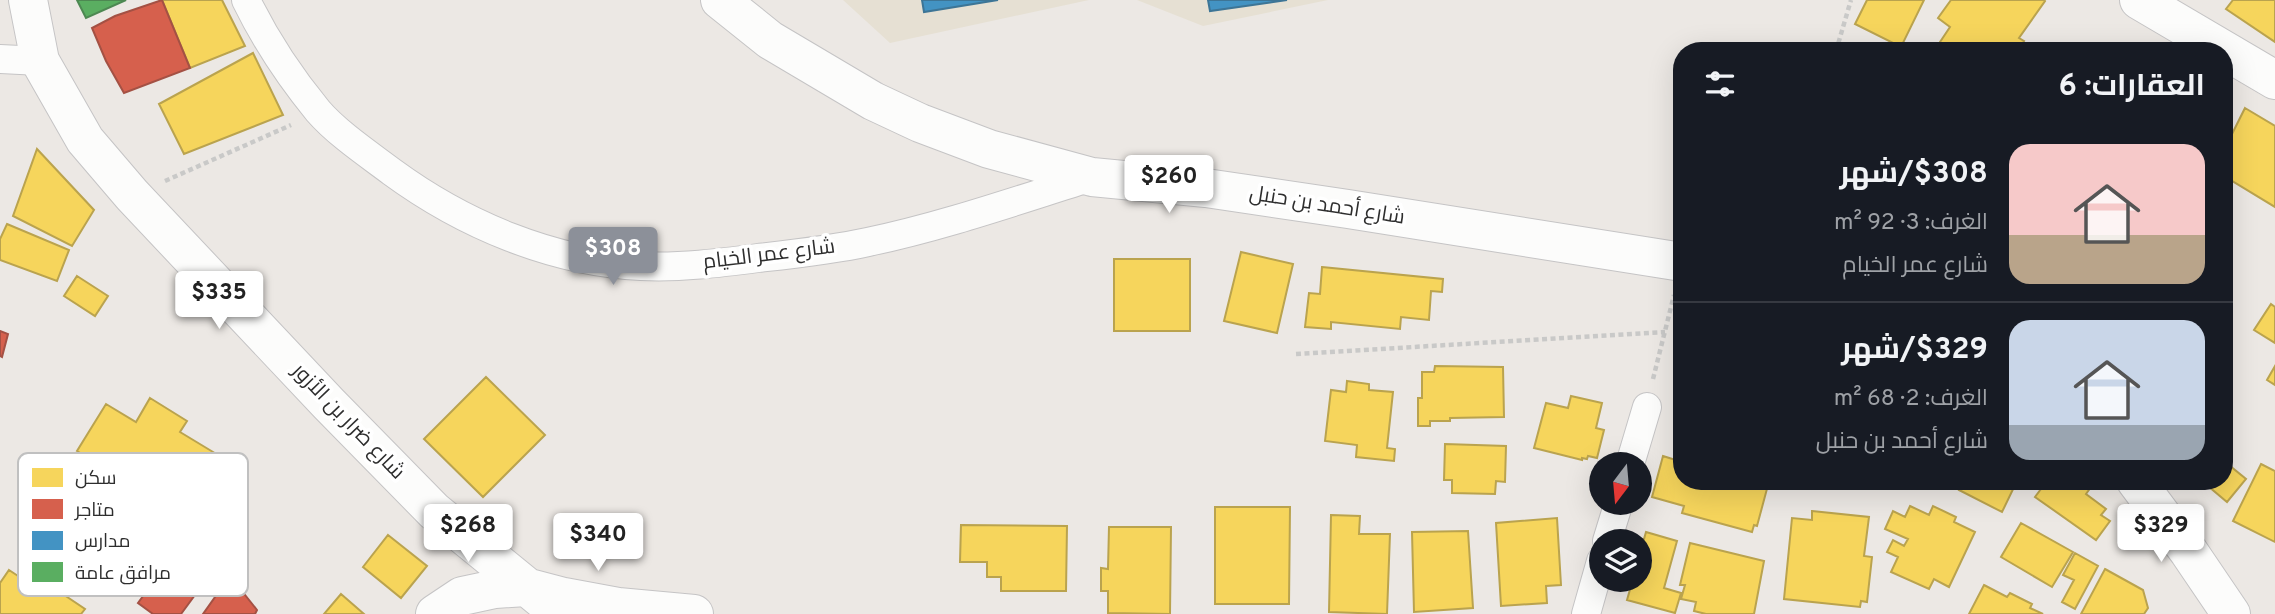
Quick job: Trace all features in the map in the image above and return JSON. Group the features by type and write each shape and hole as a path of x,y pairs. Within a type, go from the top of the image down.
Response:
{"street":[{"name":"شارع ضرار بن الأزور","path":"28,0 40,61 85,140 132,195 434,511 526,587 564,597 669,613"},
{"name":"شارع عمر الخيام","path":"246,0 262,32 319,112 370,156 410,186 461,214 515,239 549,251 642,266 727,262 868,242 994,208 1092,177"},
{"name":"شارع أحمد بن حنبل","path":"720,0 770,40 873,101 908,118 989,149 1092,177 1206,188 1348,208 1673,261"},
{"path":"2139,0 2210,42"},
{"path":"2233,55 2275,80"},
{"path":"0,59 40,61"},
{"path":"1634,452 1647,407"},
{"path":"2143,490 2231,614"},
{"path":"436,614 462,596 495,589 526,587 560,614"},
{"path":"1586,614 1592,592"}],"path":[{"path":"1839,42 1851,0"},
{"path":"132,195 319,112"},
{"path":"1647,407 1673,299"},
{"path":"1296,354 1665,332"}],"shaded area":[{"path":"843,0 1089,0 890,43"},
{"path":"1137,0 1328,0 1203,26"}],"building: سكن":[{"path":"162,0 222,0 245,46 190,68"},
{"path":"1867,0 1924,0 1903,42 1891,42 1855,24"},
{"path":"1951,0 2045,1 2019,38 2023,42 1940,42 1950,27 1938,18"},
{"path":"2233,0 2275,0 2275,42 2226,9"},
{"path":"253,53 283,115 184,154 159,104"},
{"path":"2245,108 2275,126 2275,207 2233,181 2233,132"},
{"path":"37,149 94,210 72,246 13,216"},
{"path":"7,224 69,250 57,281 0,260 0,239"},
{"path":"1241,252 1293,264 1277,333 1224,321"},
{"path":"1114,259 1190,259 1190,331 1114,331"},
{"path":"1322,267 1443,279 1442,292 1431,291 1429,320 1401,317 1400,329 1331,322 1331,329 1305,327 1309,293 1320,294"},
{"path":"77,276 108,296 95,316 64,296"},
{"path":"2271,304 2275,307 2275,343 2254,330"},
{"path":"1435,366 1503,367 1504,417 1450,418 1450,421 1430,421 1430,426 1418,426 1422,372 1434,372"},
{"path":"2275,366 2275,385 2267,380"},
{"path":"486,377 545,435 483,497 424,439"},
{"path":"1347,381 1369,384 1369,390 1393,392 1387,448 1395,449 1394,461 1356,457 1357,445 1325,441 1331,390 1346,392"},
{"path":"1571,396 1602,403 1596,428 1604,430 1598,452 1589,452 1587,459 1534,448 1546,403 1568,408"},
{"path":"150,398 187,421 180,432 215,453 77,451 106,404 136,422"},
{"path":"1445,444 1506,446 1505,482 1496,481 1495,494 1452,493 1452,480 1444,480"},
{"path":"1663,456 1673,459 1673,490 1767,490 1757,526 1754,525 1752,532 1682,513 1684,506 1652,497"},
{"path":"2261,464 2275,471 2275,542 2233,521"},
{"path":"2233,468 2246,479 2227,502 2213,490 2233,490"},
{"path":"1959,490 2013,490 2002,512"},
{"path":"2040,490 2089,490 2086,494 2106,509 2101,515 2110,521 2096,540 2035,497"},
{"path":"1910,506 1929,515 1933,506 1956,517 1954,522 1975,532 1949,587 1934,579 1929,589 1891,572 1898,557 1887,552 1893,540 1904,546 1908,539 1885,529 1893,511 1905,517"},
{"path":"1215,507 1290,507 1289,604 1215,604"},
{"path":"1812,511 1869,517 1864,556 1872,557 1867,602 1861,601 1860,607 1784,599 1792,518 1812,520"},
{"path":"1331,515 1360,516 1359,534 1390,534 1387,614 1329,612"},
{"path":"1557,518 1561,585 1546,586 1547,603 1501,606 1496,523"},
{"path":"2021,523 2073,552 2052,587 2001,557"},
{"path":"961,525 1067,526 1066,591 1001,591 1001,577 987,577 987,562 960,562"},
{"path":"1109,527 1171,527 1170,614 1108,613 1108,591 1101,591 1101,568 1108,569"},
{"path":"1468,531 1473,608 1414,612 1412,532"},
{"path":"1652,534 1677,541 1664,588 1681,593 1675,613 1627,600 1629,592 1652,592"},
{"path":"388,535 427,566 401,598 363,567"},
{"path":"1690,543 1764,561 1754,614 1706,614 1694,611 1696,602 1681,599 1685,585 1680,585"},
{"path":"2075,553 2098,566 2075,609 2062,602 2074,580 2063,575"},
{"path":"2105,569 2143,590 2148,608 2144,614 2081,614"},
{"path":"9,570 18,576 18,596 66,596 85,609 81,614 0,614 0,583"},
{"path":"1984,585 2007,597 2010,593 2032,604 2030,608 2043,614 1969,614"},
{"path":"341,594 364,614 324,614"}],"building: متاجر":[{"path":"162,0 190,68 124,93 92,28 115,16"},
{"path":"0,331 8,334 2,357 0,356"},
{"path":"143,596 194,596 181,614 153,614 138,603"},
{"path":"216,596 246,596 257,610 255,614 203,614"}],"building: مدارس":[{"path":"922,0 998,0 924,12"},
{"path":"1208,0 1287,0 1210,11"}],"building: مرافق عامة":[{"path":"77,0 126,0 86,18"}]}
